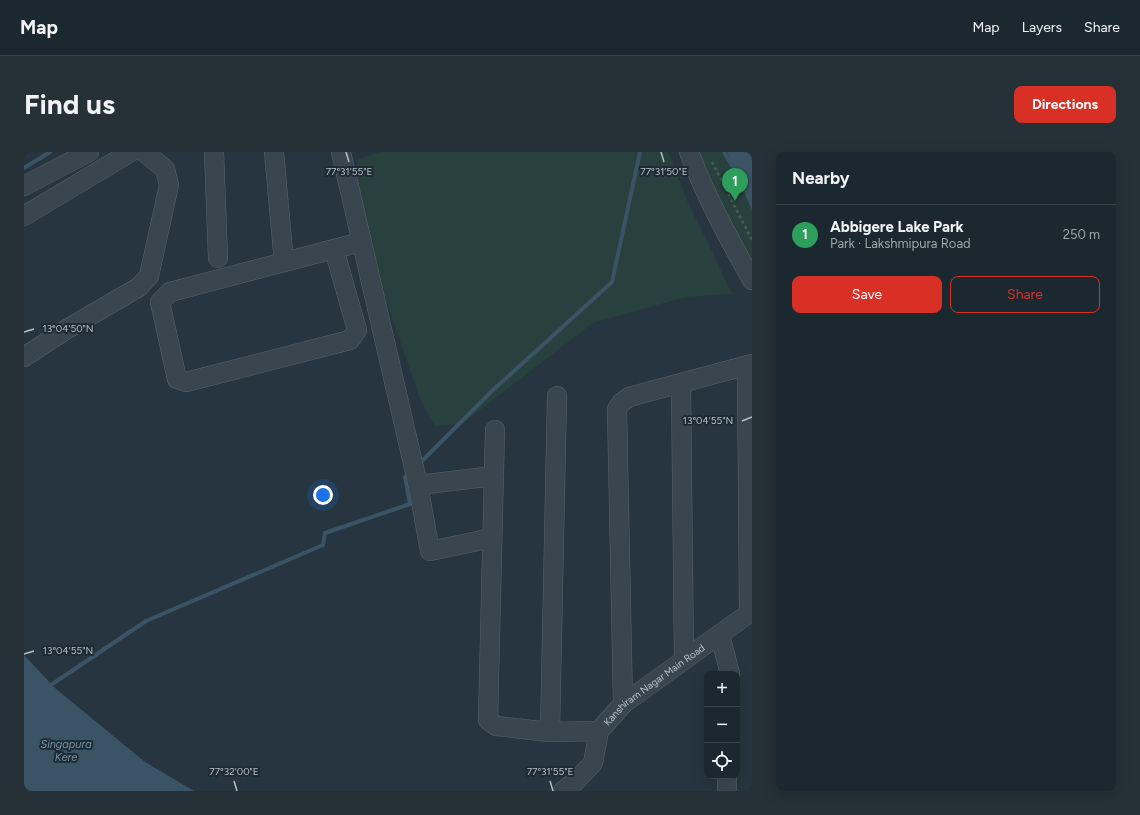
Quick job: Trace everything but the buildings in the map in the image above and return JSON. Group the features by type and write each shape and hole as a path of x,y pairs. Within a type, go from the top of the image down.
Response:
{"street":[{"path":"24,216 131,152"},
{"path":"24,357 67,329 139,287 149,276 169,185 165,169 144,152"},
{"path":"214,152 218,258"},
{"path":"274,152 283,252"},
{"path":"341,152 418,485 430,551 492,538"},
{"path":"690,152 696,171 726,234 752,280"},
{"path":"24,186 84,155 91,175"},
{"path":"334,249 357,330 350,340 186,382 177,379 160,302 170,292 334,249 361,242"},
{"path":"623,704 617,409 629,397 749,365 750,612"},
{"path":"681,384 684,659"},
{"path":"550,732 557,396"},
{"path":"495,430 488,720 496,726 550,732 599,732"},
{"path":"418,485 494,476"},
{"name":"Kanshiram Nagar Main Road","path":"563,791 576,782 593,763 599,732 623,704 750,612"},
{"path":"720,635 729,671"},
{"path":"727,779 727,791"}],"path":[{"path":"710,158 752,240"}],"green space":[{"path":"380,152 668,152 689,205 732,294 686,297 593,323 462,424 435,426 420,399 384,295 354,174 359,159"},
{"path":"697,152 752,152 752,263 734,231"}],"water":[{"path":"727,152 752,152 752,210"},
{"name":"Singapura Kere","path":"24,655 55,688 145,762 194,791 24,791"}],"waterway":[{"path":"24,168 50,152"},
{"path":"418,465 492,391 612,282 640,152"},
{"path":"724,152 738,176"},
{"path":"48,687 146,621 323,545 325,533 410,504 405,477 409,474"}],"place":[{"name":"Abbigere Lake Park","path":"735,201"}]}
